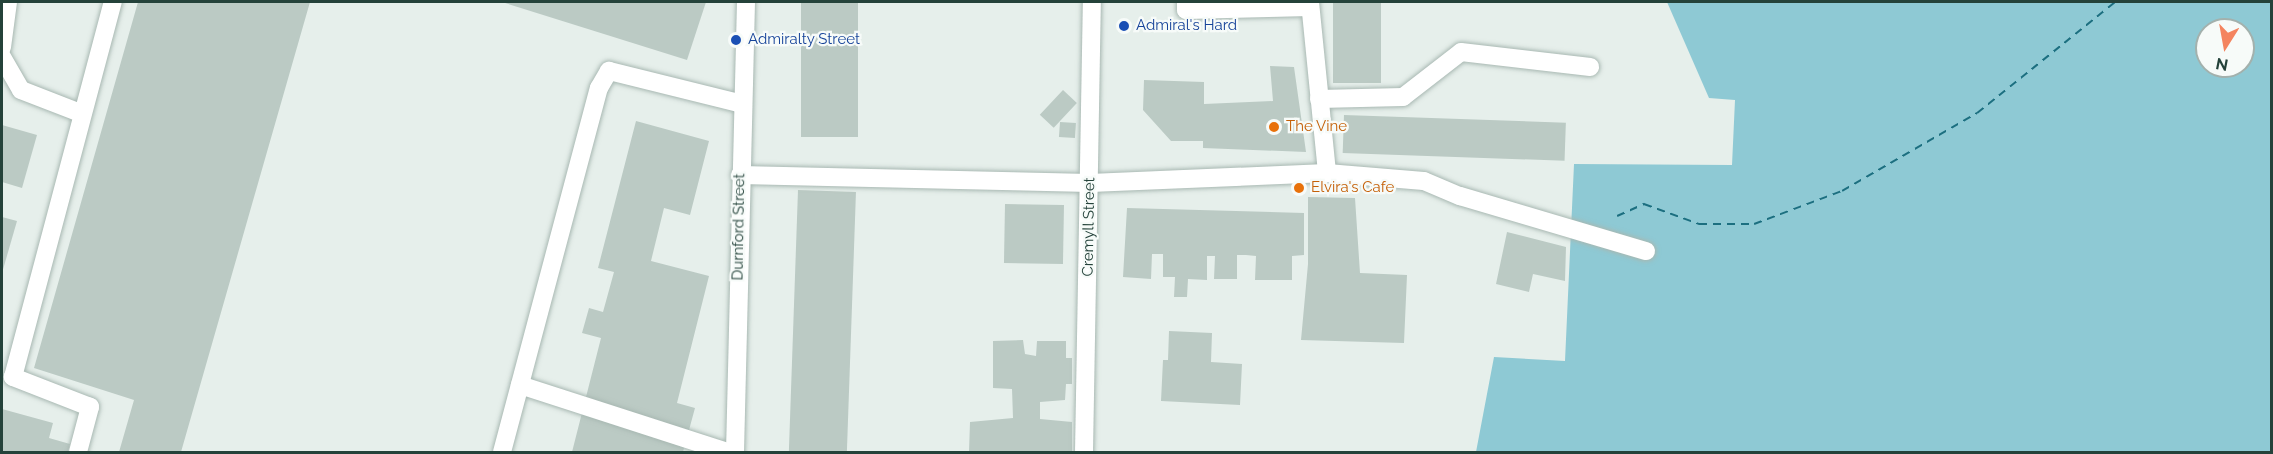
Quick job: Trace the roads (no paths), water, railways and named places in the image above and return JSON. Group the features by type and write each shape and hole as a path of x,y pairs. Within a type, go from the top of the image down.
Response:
{"street":[{"path":"2,47 8,2"},
{"path":"78,453 90,407 7,378 113,2"},
{"name":"Durnford Street","path":"735,453 746,2"},
{"name":"Cremyll Street","path":"1084,453 1092,2"},
{"path":"1186,2 1186,10 1310,4 1327,173"},
{"path":"1319,99 1403,97 1461,51 1590,67"},
{"path":"2,57 21,90 83,114"},
{"path":"502,453 599,88 609,71 742,104"},
{"path":"740,175 1090,183 1327,173 1424,181 1460,196 1646,251"},
{"path":"520,385 728,453"}],"water":[{"path":"1667,2 2271,2 2271,452 1476,452 1494,357 1565,361 1574,164 1732,165 1735,100 1709,98"}],"place":[{"name":"Admiral's Hard","path":"1124,26"},
{"name":"Admiralty Street","path":"736,40"},
{"name":"The Vine","path":"1274,127"},
{"name":"Elvira's Cafe","path":"1299,188"}]}
